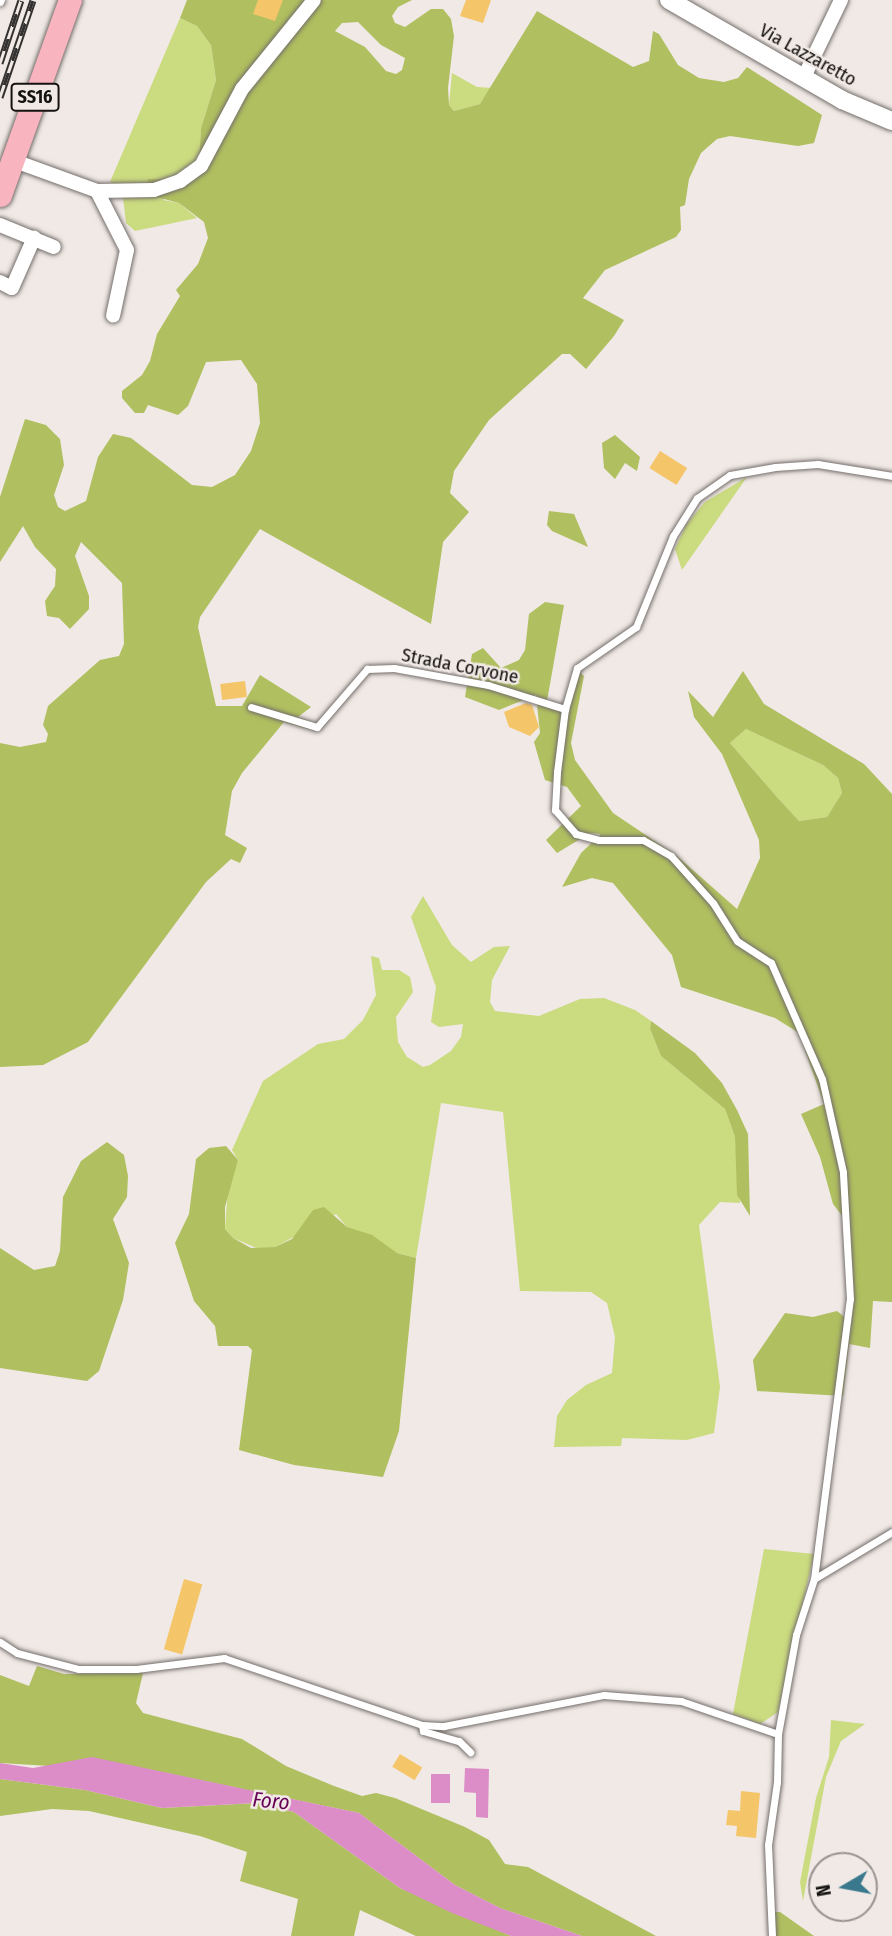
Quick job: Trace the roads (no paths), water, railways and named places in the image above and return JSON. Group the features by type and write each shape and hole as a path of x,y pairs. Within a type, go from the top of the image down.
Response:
{"main road":[{"name":"SS16","path":"0,195 70,0"}],"street":[{"path":"12,160 97,191 154,190 180,181 201,166 242,89 314,0"},
{"name":"Via Lazzaretto","path":"669,0 803,79 892,121"},
{"path":"803,79 841,0"},
{"path":"97,191 127,250 113,316"},
{"path":"0,225 54,247"},
{"path":"0,282 12,288 34,238"}],"lane":[{"path":"772,1936 768,1845 777,1782 778,1734 796,1635 814,1579 849,1299 843,1172 822,1079 771,963 737,941 713,903 671,856 643,840 599,840 576,834 555,810 565,709 577,668 636,627 673,536 697,498 730,475 818,464 892,476"},
{"name":"Strada Corvone","path":"251,707 317,727 367,670 394,668 477,683 565,709"},
{"path":"814,1579 892,1532"},
{"path":"0,1642 17,1653 79,1669 136,1669 224,1658 422,1725 444,1726 604,1695 681,1701 778,1734"},
{"path":"422,1725 423,1731 458,1741 470,1752"}],"water":[{"name":"Foro","path":"92,1757 359,1813 455,1885 500,1908 582,1936 511,1936 452,1913 400,1888 294,1812 258,1803 162,1808 85,1790 0,1779 0,1763 33,1768"},
{"path":"465,1768 489,1769 488,1818 476,1817 476,1793 464,1792"},
{"path":"431,1774 450,1774 450,1803 431,1803"}],"railway":[{"path":"0,63 21,0"},
{"path":"0,97 33,0"}]}
